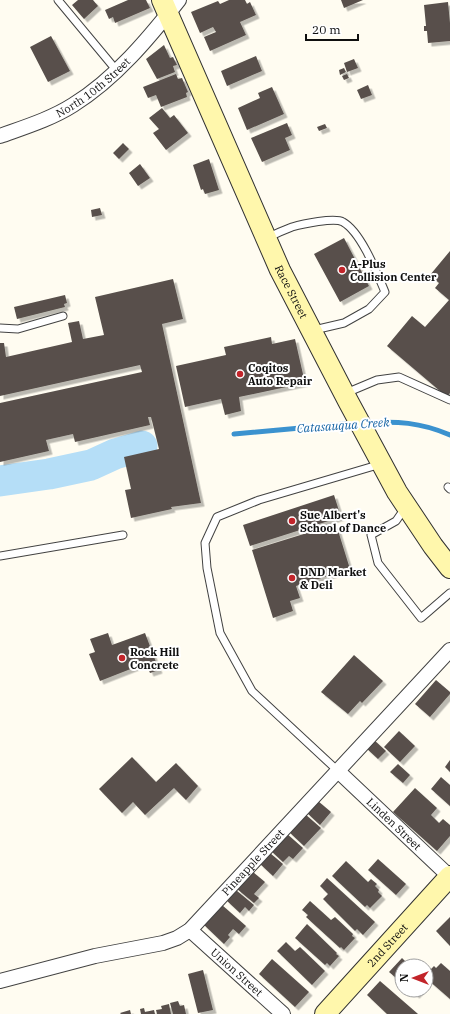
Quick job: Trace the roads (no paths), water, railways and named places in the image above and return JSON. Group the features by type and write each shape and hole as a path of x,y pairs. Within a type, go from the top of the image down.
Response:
{"main road":[{"name":"Race Street","path":"170,4 280,270 397,492 433,546 450,568"},
{"name":"2nd Street","path":"326,1014 450,877"}],"street":[{"name":"North 10th Street","path":"0,136 44,120 73,106 99,87 117,71 170,4"},
{"name":"Pineapple Street","path":"0,981 95,956 163,943 177,938 190,930 450,650"},
{"name":"Linden Street","path":"338,771 450,877"},
{"name":"Union Street","path":"190,930 283,1014"}],"lane":[{"path":"58,0 117,71"},
{"path":"266,238 292,227 326,220 342,221 354,231 373,264 385,292 369,308 344,323 312,330"},
{"path":"0,328 18,329 63,316"},
{"path":"346,397 377,380 399,377 450,400"},
{"path":"338,771 252,691 220,633 207,568 205,543 217,517 259,500 378,457"},
{"path":"406,506 396,521 371,535 378,563 421,618 450,593"},
{"path":"0,556 123,535"}],"waterway":[{"name":"Catasauqua Creek","path":"234,434 355,423"},
{"name":"Catasauqua Creek","path":"365,423 408,423 429,427 450,435"},
{"name":"Catasauqua Creek","path":"0,481 49,474 91,465 115,454 142,446"}],"place":[{"name":"A-Plus Collision Center","path":"342,270"},
{"name":"Coqitos Auto Repair","path":"240,374"},
{"name":"Sue Albert's School of Dance","path":"292,521"},
{"name":"DND Market & Deli","path":"292,578"},
{"name":"Rock Hill Concrete","path":"122,658"}]}
